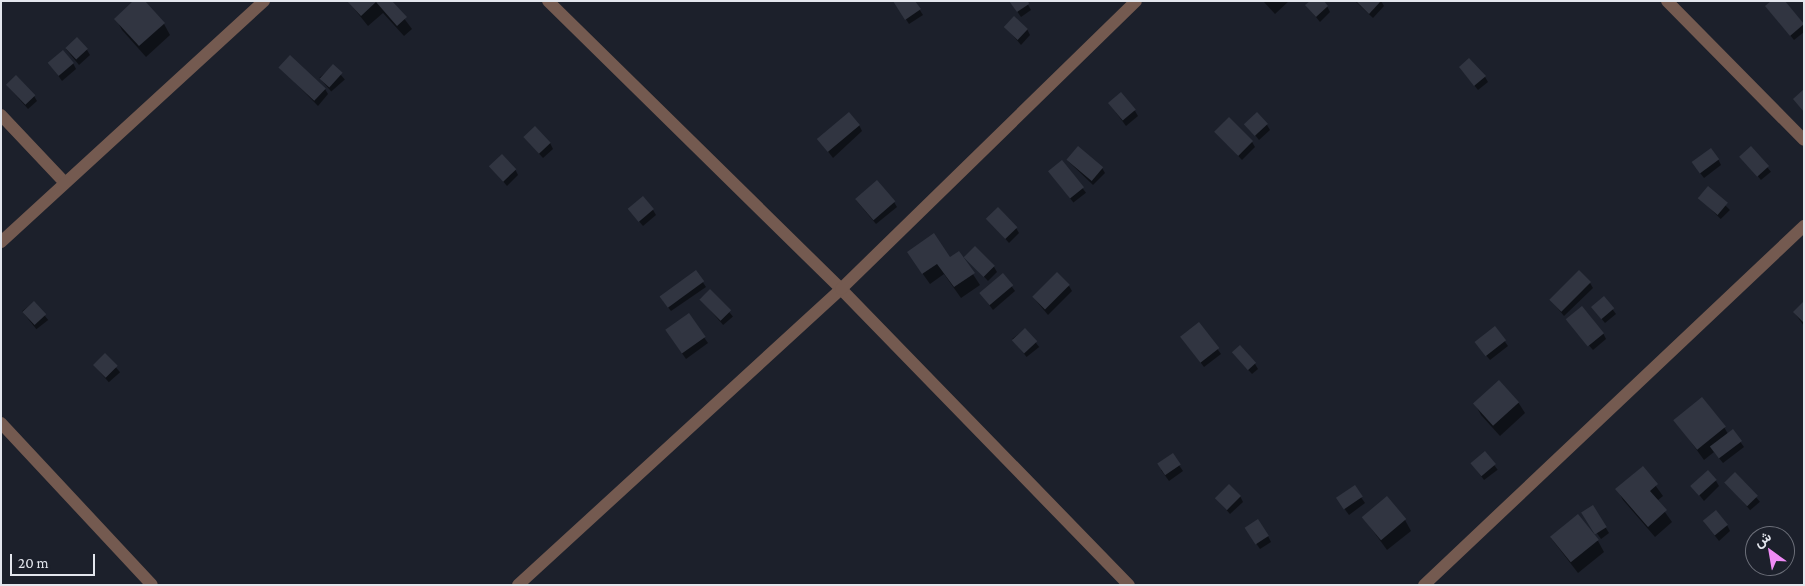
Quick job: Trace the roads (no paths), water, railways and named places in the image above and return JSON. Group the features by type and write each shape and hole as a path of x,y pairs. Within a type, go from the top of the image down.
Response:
{"street":[{"path":"1,242 264,1"},
{"path":"548,1 841,289 1129,585"},
{"path":"518,585 841,289 1136,1"},
{"path":"1668,1 1804,140"},
{"path":"1,115 65,184"},
{"path":"1424,585 1804,226"},
{"path":"1,424 152,585"}]}
